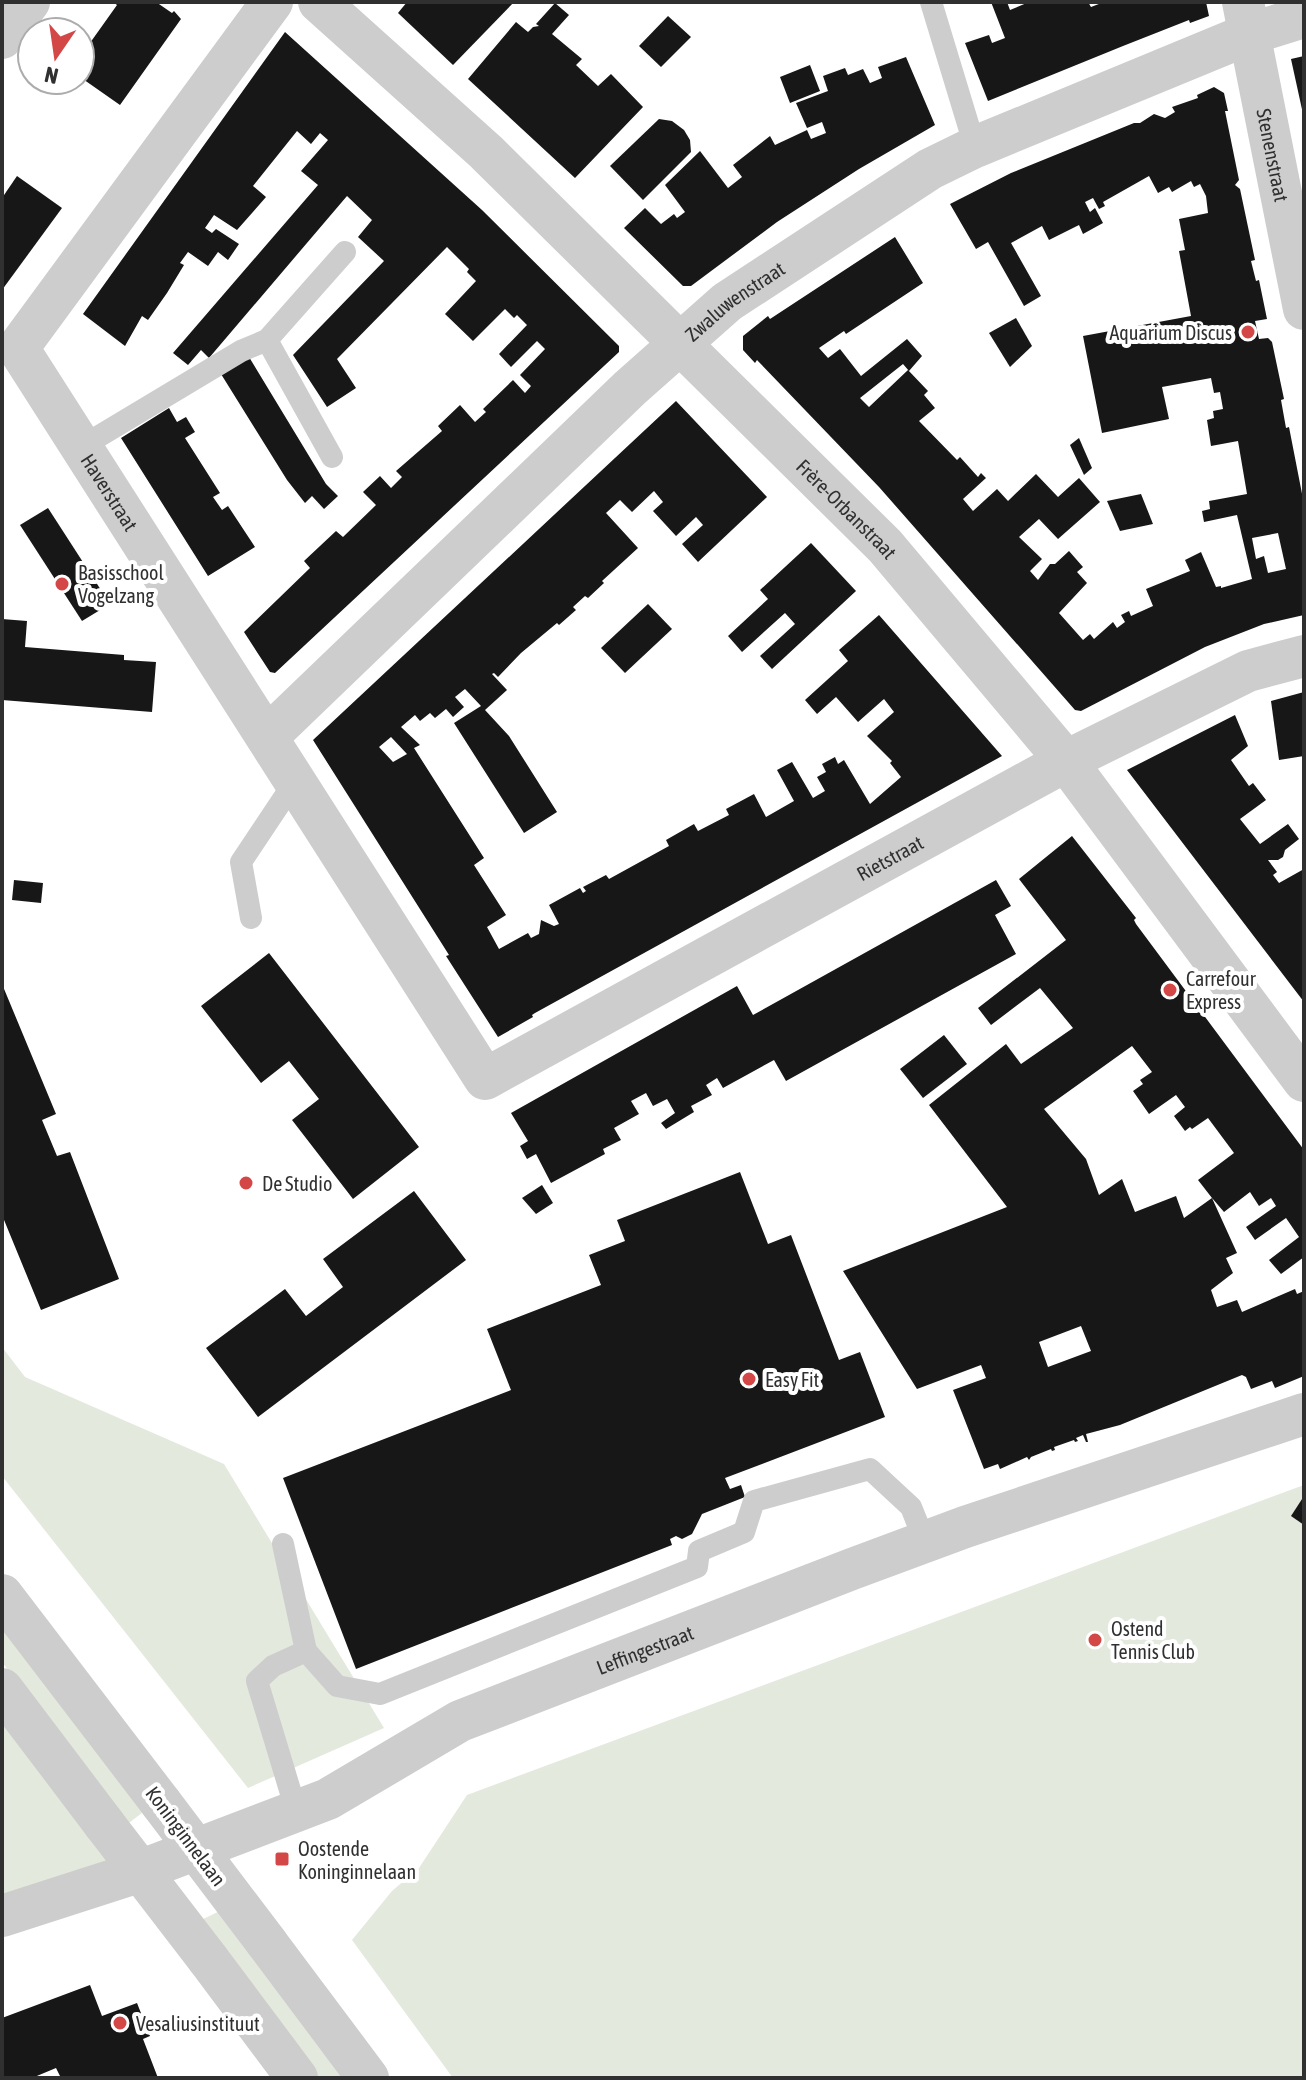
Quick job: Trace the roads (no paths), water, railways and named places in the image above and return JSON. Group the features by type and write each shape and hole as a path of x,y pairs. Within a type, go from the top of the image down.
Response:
{"street":[{"path":"2,38 29,2"},
{"name":"Haverstraat","path":"272,2 18,348 485,1079"},
{"name":"Frère-Orbanstraat","path":"319,2 486,152 885,546 1066,761 1304,1081"},
{"name":"Zwaluwenstraat","path":"267,737 630,388 727,302 930,169 1246,18 1304,17"},
{"name":"Stenenstraat","path":"1246,18 1304,309"},
{"name":"Rietstraat","path":"485,1079 1066,761 1248,671 1304,656"},
{"name":"Leffingestraat","path":"2,1916 126,1876 328,1799 460,1721 925,1542 1304,1414"},
{"name":"Koninginnelaan","path":"2,1595 368,2078"},
{"path":"2,1689 297,2078"}],"lane":[{"path":"931,2 975,147"},
{"path":"81,447 241,351 267,340 345,252"},
{"path":"267,340 332,457"},
{"path":"251,918 241,862 295,781"},
{"path":"283,1544 306,1651 337,1686 380,1694 697,1567 699,1551 744,1532 754,1501 870,1469 911,1507 925,1542"},
{"path":"296,1810 257,1681 273,1666 306,1651"}],"place":[{"name":"Aquarium Discus","path":"1248,332"},
{"name":"Basisschool Vogelzang","path":"62,584"},
{"name":"Carrefour Express","path":"1170,990"},
{"name":"De Studio","path":"246,1183"},
{"name":"Easy Fit","path":"749,1379"},
{"name":"Ostend Tennis Club","path":"1095,1640"},
{"name":"Oostende Koninginnelaan","path":"282,1859"},
{"name":"Vesaliusinstituut","path":"120,2023"}]}
